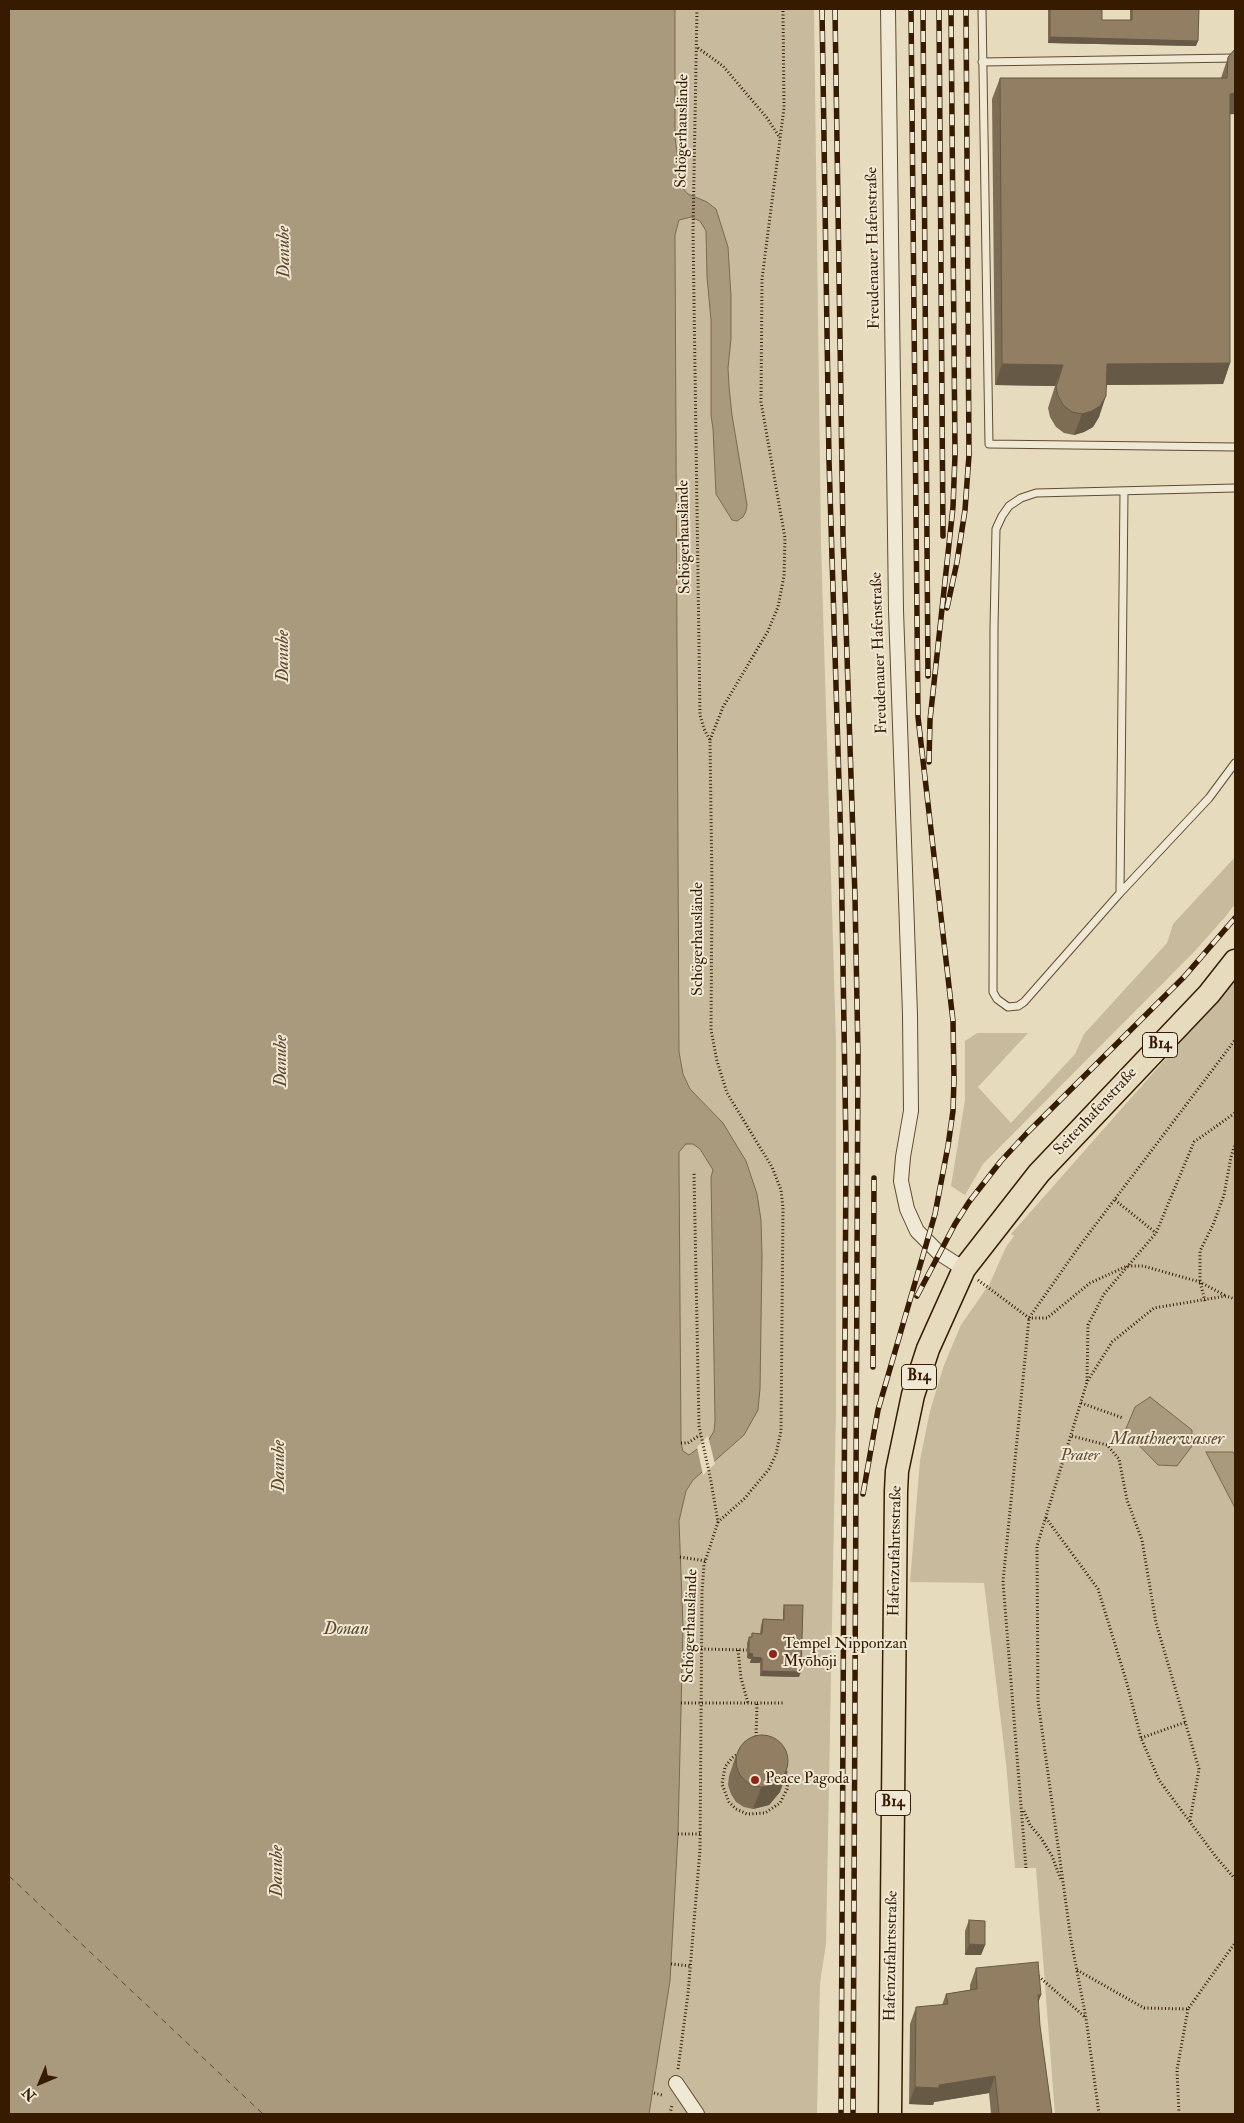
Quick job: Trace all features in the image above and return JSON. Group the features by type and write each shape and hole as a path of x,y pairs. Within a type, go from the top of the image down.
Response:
{"main road":[{"name":"Seitenhafenstraße","path":"964,1269 1039,1173 1208,994 1235,961"},
{"name":"Hafenzufahrtsstraße","path":"890,2114 897,1471 913,1395 928,1350 964,1269"}],"street":[{"name":"Freudenauer Hafenstraße","path":"888,9 896,610 910,1024 911,1111 902,1156 901,1181 907,1209 917,1231 938,1253 964,1269"},
{"path":"676,2083 697,2114"}],"lane":[{"path":"982,9 989,444 1235,447"},
{"path":"982,62 1235,58"},
{"path":"1235,488 1036,493 1020,498 1009,506 1002,516 996,529 994,628 993,992 997,1000 1008,1006 1018,1006 1024,1002 1120,893 1209,798 1235,764"},
{"path":"1120,893 1124,492"}],"path":[{"name":"Schögerhauslände","path":"697,9 698,47 693,231 700,715 710,740 711,1030 717,1061 727,1093 772,1166 781,1190 783,1208 781,1431 776,1454 770,1469 745,1498 718,1522"},
{"path":"710,740 727,700 768,631 778,607 784,576 785,538 761,402 762,279 784,108 783,9"},
{"path":"698,47 723,66 767,118 780,138"},
{"path":"1026,1868 1006,1646 1003,1582 1030,1318 1078,1248 1235,1040"},
{"path":"1099,2114 1086,2018 1063,1885 1038,1701 1037,1546 1087,1382 1088,1325 1104,1294 1156,1233 1194,1142 1235,1113"},
{"path":"1205,1301 1200,1282 1200,1251 1213,1225 1224,1195 1230,1157 1235,1144"},
{"name":"Schögerhauslände","path":"676,2083 690,1966 700,1834 702,1592 706,1561 718,1522 700,1435 694,1173"},
{"path":"1115,1200 1156,1233"},
{"path":"964,1269 1030,1318 1047,1318 1090,1283 1127,1266 1143,1266 1200,1282 1235,1299"},
{"path":"1087,1382 1112,1342 1154,1308 1226,1296"},
{"path":"1081,1403 1123,1418"},
{"path":"681,1443 688,1443 700,1435"},
{"path":"1072,1436 1107,1445 1119,1459 1127,1500 1142,1540 1156,1623 1199,1769 1190,1821"},
{"path":"1046,1518 1098,1589 1126,1680 1141,1738 1159,1780 1216,1857 1235,1879"},
{"path":"680,1557 706,1561"},
{"path":"701,1649 747,1650"},
{"path":"738,1650 741,1678 748,1703"},
{"path":"682,1703 785,1703"},
{"path":"756,1741 757,1703"},
{"path":"1141,1738 1186,1722"},
{"path":"748,1741 763,1742"},
{"path":"746,1750 732,1758 725,1767 722,1784 729,1802 736,1810 747,1814 765,1813 780,1803 787,1789 788,1781 782,1763"},
{"path":"1022,1809 1030,1825 1052,1856 1063,1885"},
{"path":"678,1834 700,1834"},
{"path":"1179,2114 1176,2070 1188,2009 1235,1943"},
{"path":"671,1964 690,1966"},
{"path":"1077,1970 1144,2008 1188,2009"},
{"path":"1028,1975 1037,1974 1086,2018"},
{"path":"654,2094 662,2095"}],"green space":[{"path":"675,9 814,9 821,543 836,1042 836,1411 826,1944 820,1983 817,2114 649,2114 670,1981 678,1834 683,1627 679,1521 686,1491 693,1480 744,1435 762,1256 761,1220 757,1194 746,1161 723,1123 690,1089 683,1074 679,1052 675,235 679,220 691,217 700,221 706,231 707,277 711,320 711,415 716,494 730,517 747,505 729,386 731,296 728,247 716,209 707,202 688,194 682,187 675,138"},
{"path":"1235,857 1235,904 1226,916 1194,952 983,1164 965,1195 951,1186 965,1100 965,1041 977,1033 1028,1033 978,1087 1011,1123 1075,1054 1084,1034 1167,943 1173,924"},
{"name":"Prater","path":"1235,980 1235,2114 1055,2114 1036,1868 1015,1868 1006,1763 984,1583 910,1582 920,1460 930,1411 944,1365 961,1325 990,1283 1006,1247 1014,1236 1011,1234"},
{"path":"686,1144 693,1144 700,1149 713,1170 711,1177 715,1421 714,1431 708,1441 689,1455 683,1451 681,1443 679,1152"}],"water":[{"name":"Donau","path":"9,9 675,9 675,138 682,187 688,194 707,202 716,209 728,247 731,296 729,386 747,505 743,517 737,521 732,520 716,494 711,415 711,320 707,277 706,231 700,221 691,217 679,220 675,235 679,1052 683,1074 690,1089 723,1123 746,1161 757,1194 761,1220 762,1256 758,1410 744,1435 693,1480 686,1491 679,1521 683,1626 678,1834 670,1981 649,2114 9,2114","holes":["686,1144 693,1144 700,1149 713,1170 711,1177 715,1421 714,1431 708,1441 689,1455 683,1451 681,1443 679,1152"]},
{"name":"Mauthnerwasser","path":"1150,1397 1192,1430 1192,1446 1177,1466 1158,1465 1125,1431 1135,1407"},
{"name":"Mauthnerwasser","path":"1206,1452 1233,1452 1235,1455 1235,1508"}],"pier":[{"path":"708,1436 715,1464 703,1475 697,1447"}],"building":[{"path":"1050,9 1102,9 1102,20 1132,20 1132,9 1199,9 1198,41 1050,37"},
{"path":"1235,49 1235,93 1230,94 1230,363 1107,364 1106,396 1100,406 1082,414 1072,412 1064,406 1058,396 1056,387 1063,365 1002,364 1000,78 1227,78 1228,57"},
{"name":"Tempel Nipponzan Myōhōji","path":"784,1605 803,1605 801,1672 762,1671 762,1658 752,1657 753,1654 749,1653 749,1637 752,1637 752,1633 762,1634 763,1619 784,1620"},
{"path":"757,1735 767,1735 781,1742 788,1756 788,1766 781,1780 767,1787 757,1787 747,1783 740,1776 736,1766 736,1756 740,1746 747,1739"},
{"path":"969,1920 985,1921 985,1945 969,1944"},
{"path":"1038,1962 1041,1995 1038,1995 1040,2026 1052,2114 999,2114 995,2076 939,2085 939,2088 915,2087 916,2007 948,2004 946,1994 977,1989 976,1968"}],"ferry route":[{"path":"9,1876 263,2114"}],"railway":[{"path":"822,9 829,460 841,847 846,1146 841,2114"},
{"path":"835,9 843,535 855,897 858,1055 853,2114"},
{"path":"863,1494 878,1410 935,1214 953,1111 953,1021 918,717 911,9"},
{"path":"923,9 928,676"},
{"path":"939,9 943,536"},
{"path":"929,762 930,720 953,507 955,455 951,9"},
{"path":"947,608 957,562 965,510 969,455 966,9"},
{"path":"917,1296 955,1224 969,1202 1001,1161 1184,977 1235,918"},
{"path":"873,1367 874,1178"}],"place":[{"name":"Tempel Nipponzan Myōhōji","path":"773,1654"},
{"name":"Peace Pagoda","path":"755,1780"}],"water label":[{"name":"Danube","path":"285,252"},
{"name":"Danube","path":"284,656"},
{"name":"Danube","path":"282,1061"},
{"name":"Danube","path":"280,1466"},
{"name":"Danube","path":"278,1871"}]}
